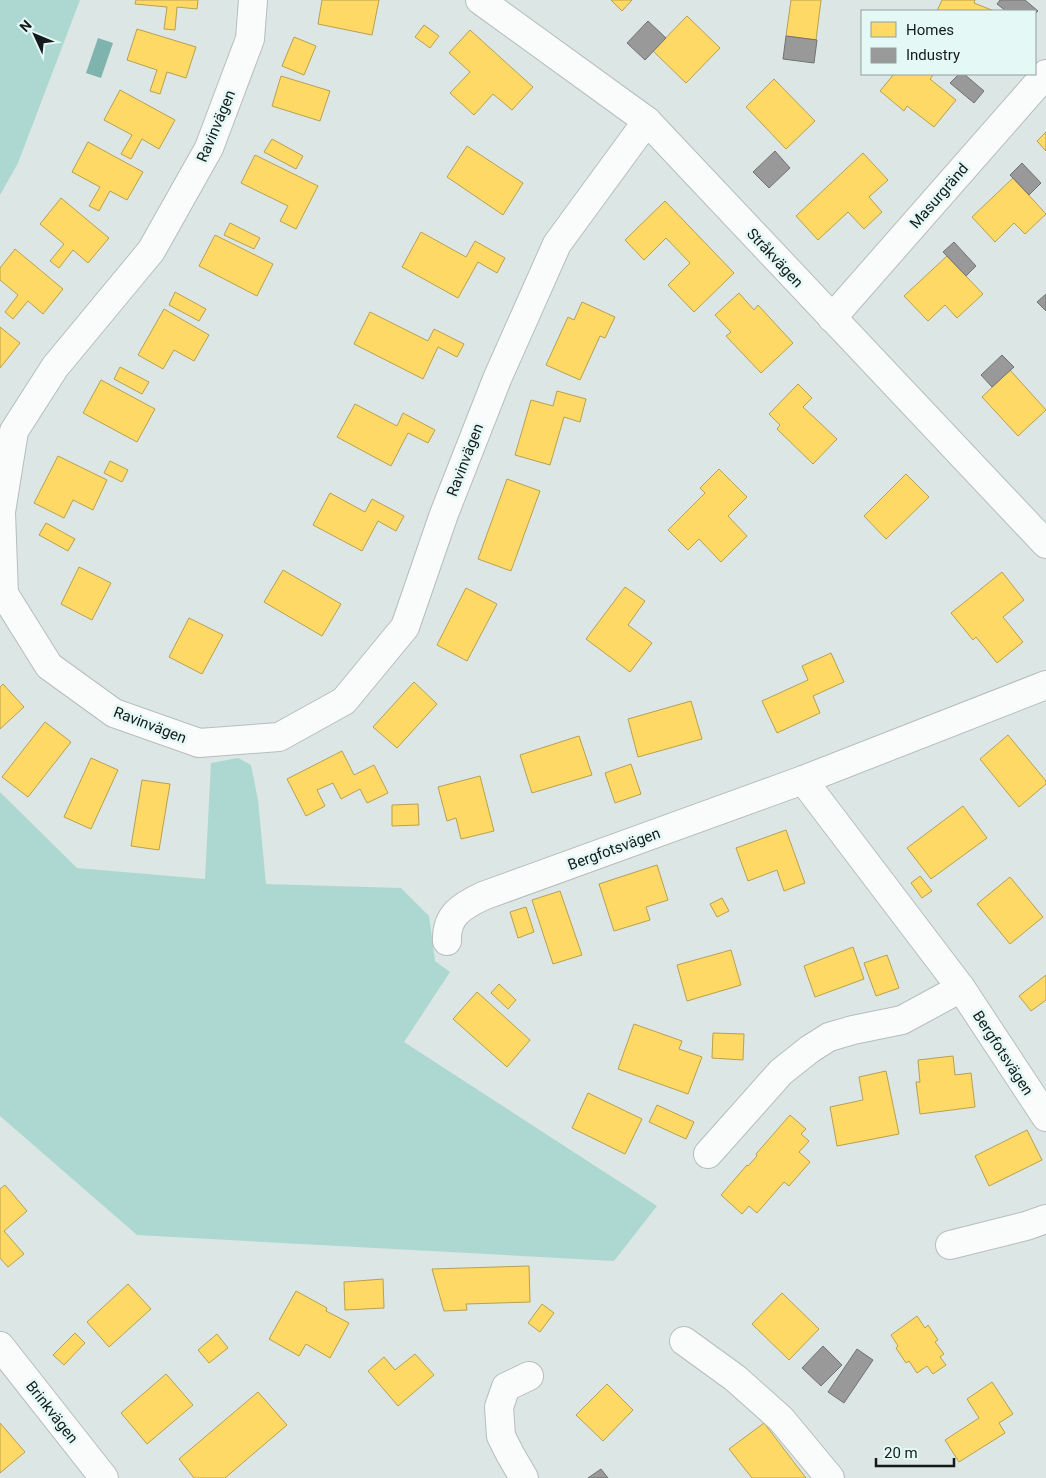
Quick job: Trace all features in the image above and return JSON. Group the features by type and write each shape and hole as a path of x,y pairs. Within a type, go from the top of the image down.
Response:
{"street":[{"name":"Ravinvägen","path":"253,0 250,39 209,148 152,251 55,367 14,431 1,512 4,594 50,666 114,713 199,744 279,737 344,701 405,627 444,514 497,379 556,244 647,121"},
{"name":"Stråkvägen","path":"480,0 647,121 1046,544"},
{"name":"Masurgränd","path":"832,318 1046,74"},
{"name":"Bergfotsvägen","path":"447,940 446,931 456,913 462,906 483,896 803,780 1046,684"},
{"name":"Bergfotsvägen","path":"803,780 961,988 1046,1117"},
{"path":"708,1154 781,1072 810,1049 829,1037 902,1020 961,988"},
{"path":"950,1245 1046,1220"},
{"path":"684,1341 734,1378 781,1419 830,1478"},
{"name":"Brinkvägen","path":"0,1346 104,1478"},
{"path":"524,1478 501,1436 499,1407 506,1387 529,1376"}],"green space":[{"path":"0,0 80,0 18,163 0,195"},
{"path":"238,758 251,765 258,800 266,884 401,888 429,916 435,961 450,972 404,1042 657,1206 614,1261 137,1235 0,1116 0,792 77,868 205,879 211,763"}],"water":[{"path":"98,38 113,43 101,78 86,73"}],"building: Homes":[{"path":"136,0 198,0 197,9 177,7 175,30 164,29 167,7 135,4"},
{"path":"322,0 379,0 372,35 318,24"},
{"path":"611,0 632,0 622,11"},
{"path":"791,0 821,0 816,40 786,36"},
{"path":"942,0 975,0 974,3 992,10 937,10"},
{"path":"687,16 720,48 686,83 653,51"},
{"path":"424,25 439,36 430,48 415,37"},
{"path":"137,29 196,47 186,78 167,72 160,94 150,91 157,70 127,60"},
{"path":"470,30 533,87 512,110 493,94 474,115 450,93 470,72 449,53"},
{"path":"294,37 316,46 304,75 282,66"},
{"path":"893,75 933,75 930,79 956,100 934,127 907,106 904,111 880,91"},
{"path":"281,76 330,91 320,121 272,106"},
{"path":"774,79 815,121 786,149 746,107"},
{"path":"120,90 175,120 159,149 142,139 131,159 121,154 132,135 104,120"},
{"path":"1046,132 1046,151 1037,141"},
{"path":"272,139 303,156 296,169 264,152"},
{"path":"88,142 143,172 127,200 110,191 99,211 89,206 100,187 72,172"},
{"path":"467,146 523,183 503,215 447,177"},
{"path":"863,153 888,180 869,197 882,212 864,229 848,212 818,240 796,216"},
{"path":"255,155 318,186 296,229 280,221 288,206 241,183"},
{"path":"1013,178 1046,214 1025,234 1014,223 995,242 972,217"},
{"path":"61,198 109,238 88,263 73,250 59,268 50,261 64,244 40,224"},
{"path":"665,201 734,273 694,312 668,285 690,263 666,238 644,260 625,240"},
{"path":"230,223 260,238 254,249 224,235"},
{"path":"421,232 466,257 475,241 505,258 497,273 478,262 458,298 402,267"},
{"path":"215,235 273,264 257,296 199,266"},
{"path":"15,249 63,289 43,314 28,301 13,319 5,312 18,295 0,280 0,268"},
{"path":"947,256 983,294 957,318 945,305 928,321 904,296"},
{"path":"175,292 206,309 199,321 169,305"},
{"path":"739,293 754,310 758,305 793,343 761,373 726,336 731,332 715,315"},
{"path":"582,302 615,317 605,338 600,336 580,380 546,365 568,317 574,320"},
{"path":"164,309 209,335 194,361 174,350 163,369 138,355"},
{"path":"370,312 428,341 434,329 464,344 457,357 438,347 423,379 354,344"},
{"path":"0,327 20,343 0,368"},
{"path":"120,367 149,382 142,394 114,379"},
{"path":"1010,370 1046,410 1018,436 982,397"},
{"path":"101,380 155,409 137,442 83,413"},
{"path":"798,384 812,398 803,407 837,439 813,464 777,429 780,425 769,414"},
{"path":"557,391 586,399 580,422 564,417 550,465 515,455 531,400 553,406"},
{"path":"355,404 397,426 403,413 435,430 428,443 408,433 391,466 337,437"},
{"path":"58,456 107,480 93,510 73,500 64,518 34,503"},
{"path":"110,461 128,470 122,482 104,473"},
{"path":"719,469 747,497 728,516 747,536 721,562 699,539 688,550 668,530 705,493 700,488"},
{"path":"906,474 929,497 886,539 864,516"},
{"path":"507,479 540,491 511,571 478,559"},
{"path":"330,493 365,512 372,499 404,516 396,531 378,521 362,551 313,525"},
{"path":"46,523 75,539 68,551 39,535"},
{"path":"79,567 111,583 92,620 61,604"},
{"path":"283,570 341,604 322,636 264,602"},
{"path":"1002,572 1024,600 1003,617 1023,642 997,663 976,637 973,640 951,613"},
{"path":"625,587 645,601 628,625 652,643 630,672 586,639"},
{"path":"466,588 497,604 467,661 437,645"},
{"path":"189,618 223,635 202,674 169,657"},
{"path":"831,653 844,682 813,696 820,713 777,733 762,701 808,680 802,666"},
{"path":"414,682 437,704 397,748 373,727"},
{"path":"3,684 24,707 0,729 0,687"},
{"path":"691,701 702,739 638,757 628,719"},
{"path":"45,722 71,742 28,797 2,777"},
{"path":"1008,735 1046,781 1046,784 1019,807 980,759"},
{"path":"579,736 592,775 532,793 520,755"},
{"path":"342,751 354,775 374,765 388,793 367,803 360,789 341,799 333,783 317,790 325,806 306,816 287,779"},
{"path":"91,758 118,770 91,829 64,817"},
{"path":"631,764 641,794 615,803 605,773"},
{"path":"480,776 494,831 461,839 456,818 447,821 438,787"},
{"path":"142,780 170,784 159,850 131,846"},
{"path":"418,804 419,825 392,826 392,805"},
{"path":"963,806 987,838 931,879 907,848"},
{"path":"786,830 805,883 784,891 777,870 748,881 736,848"},
{"path":"657,865 668,900 646,907 650,920 614,931 599,884"},
{"path":"920,876 932,891 922,898 911,883"},
{"path":"1010,877 1043,917 1010,944 977,904"},
{"path":"560,891 582,955 553,964 532,900"},
{"path":"722,898 729,911 717,917 710,904"},
{"path":"526,907 534,932 518,938 510,912"},
{"path":"853,947 864,979 815,997 804,966"},
{"path":"731,950 741,985 687,1001 677,965"},
{"path":"887,955 899,988 876,996 864,963"},
{"path":"1046,975 1046,1000 1031,1011 1019,996"},
{"path":"499,984 516,1000 508,1009 491,993"},
{"path":"477,992 530,1040 507,1067 453,1019"},
{"path":"634,1024 682,1041 679,1049 702,1057 688,1094 618,1069"},
{"path":"713,1033 744,1034 743,1060 712,1058"},
{"path":"953,1056 955,1075 971,1073 975,1107 920,1114 916,1082 920,1082 918,1060"},
{"path":"886,1071 899,1134 837,1146 830,1107 863,1100 859,1077"},
{"path":"588,1093 642,1119 625,1154 572,1128"},
{"path":"657,1105 694,1122 686,1139 649,1122"},
{"path":"790,1115 806,1129 801,1134 809,1141 799,1152 810,1162 789,1186 784,1182 757,1213 749,1206 742,1214 721,1195 757,1156 756,1154"},
{"path":"1027,1130 1042,1160 989,1186 975,1156"},
{"path":"5,1185 27,1211 4,1231 24,1254 8,1267 0,1258 0,1189"},
{"path":"529,1266 530,1302 466,1304 467,1310 444,1311 432,1269"},
{"path":"383,1279 384,1308 345,1310 344,1282"},
{"path":"128,1284 151,1309 109,1347 87,1322"},
{"path":"296,1291 327,1308 326,1311 349,1323 330,1358 306,1344 299,1356 269,1339"},
{"path":"782,1293 819,1329 789,1360 752,1324"},
{"path":"542,1304 554,1313 540,1332 528,1323"},
{"path":"917,1316 925,1328 928,1325 938,1340 935,1342 944,1354 940,1357 946,1365 933,1374 927,1366 917,1373 909,1361 906,1363 896,1348 898,1346 891,1335"},
{"path":"75,1333 85,1343 64,1365 53,1355"},
{"path":"217,1334 228,1348 209,1363 198,1350"},
{"path":"415,1354 434,1375 398,1406 368,1371 384,1357 395,1370"},
{"path":"166,1374 193,1405 147,1444 121,1413"},
{"path":"992,1382 1013,1414 999,1423 1005,1433 959,1462 945,1440 979,1418 967,1399"},
{"path":"607,1384 633,1410 603,1441 576,1415"},
{"path":"258,1392 287,1425 225,1478 194,1478 179,1459"},
{"path":"0,1423 25,1452 0,1473"},
{"path":"764,1423 806,1478 752,1478 729,1449"}],"building: Industry":[{"path":"1000,0 1025,0 1038,11 1036,13 1036,10 1005,10 997,4"},
{"path":"648,21 666,38 645,60 627,43"},
{"path":"786,36 817,40 814,63 783,59"},
{"path":"958,75 965,75 984,91 974,103 950,83"},
{"path":"775,151 790,168 769,188 753,172"},
{"path":"1022,163 1041,183 1029,195 1010,175"},
{"path":"954,242 976,266 966,276 943,252"},
{"path":"1046,294 1046,311 1037,302"},
{"path":"1002,355 1014,367 992,387 981,375"},
{"path":"823,1346 842,1365 821,1386 802,1368"},
{"path":"857,1349 873,1360 844,1403 828,1392"},
{"path":"601,1469 608,1478 588,1478"}]}
